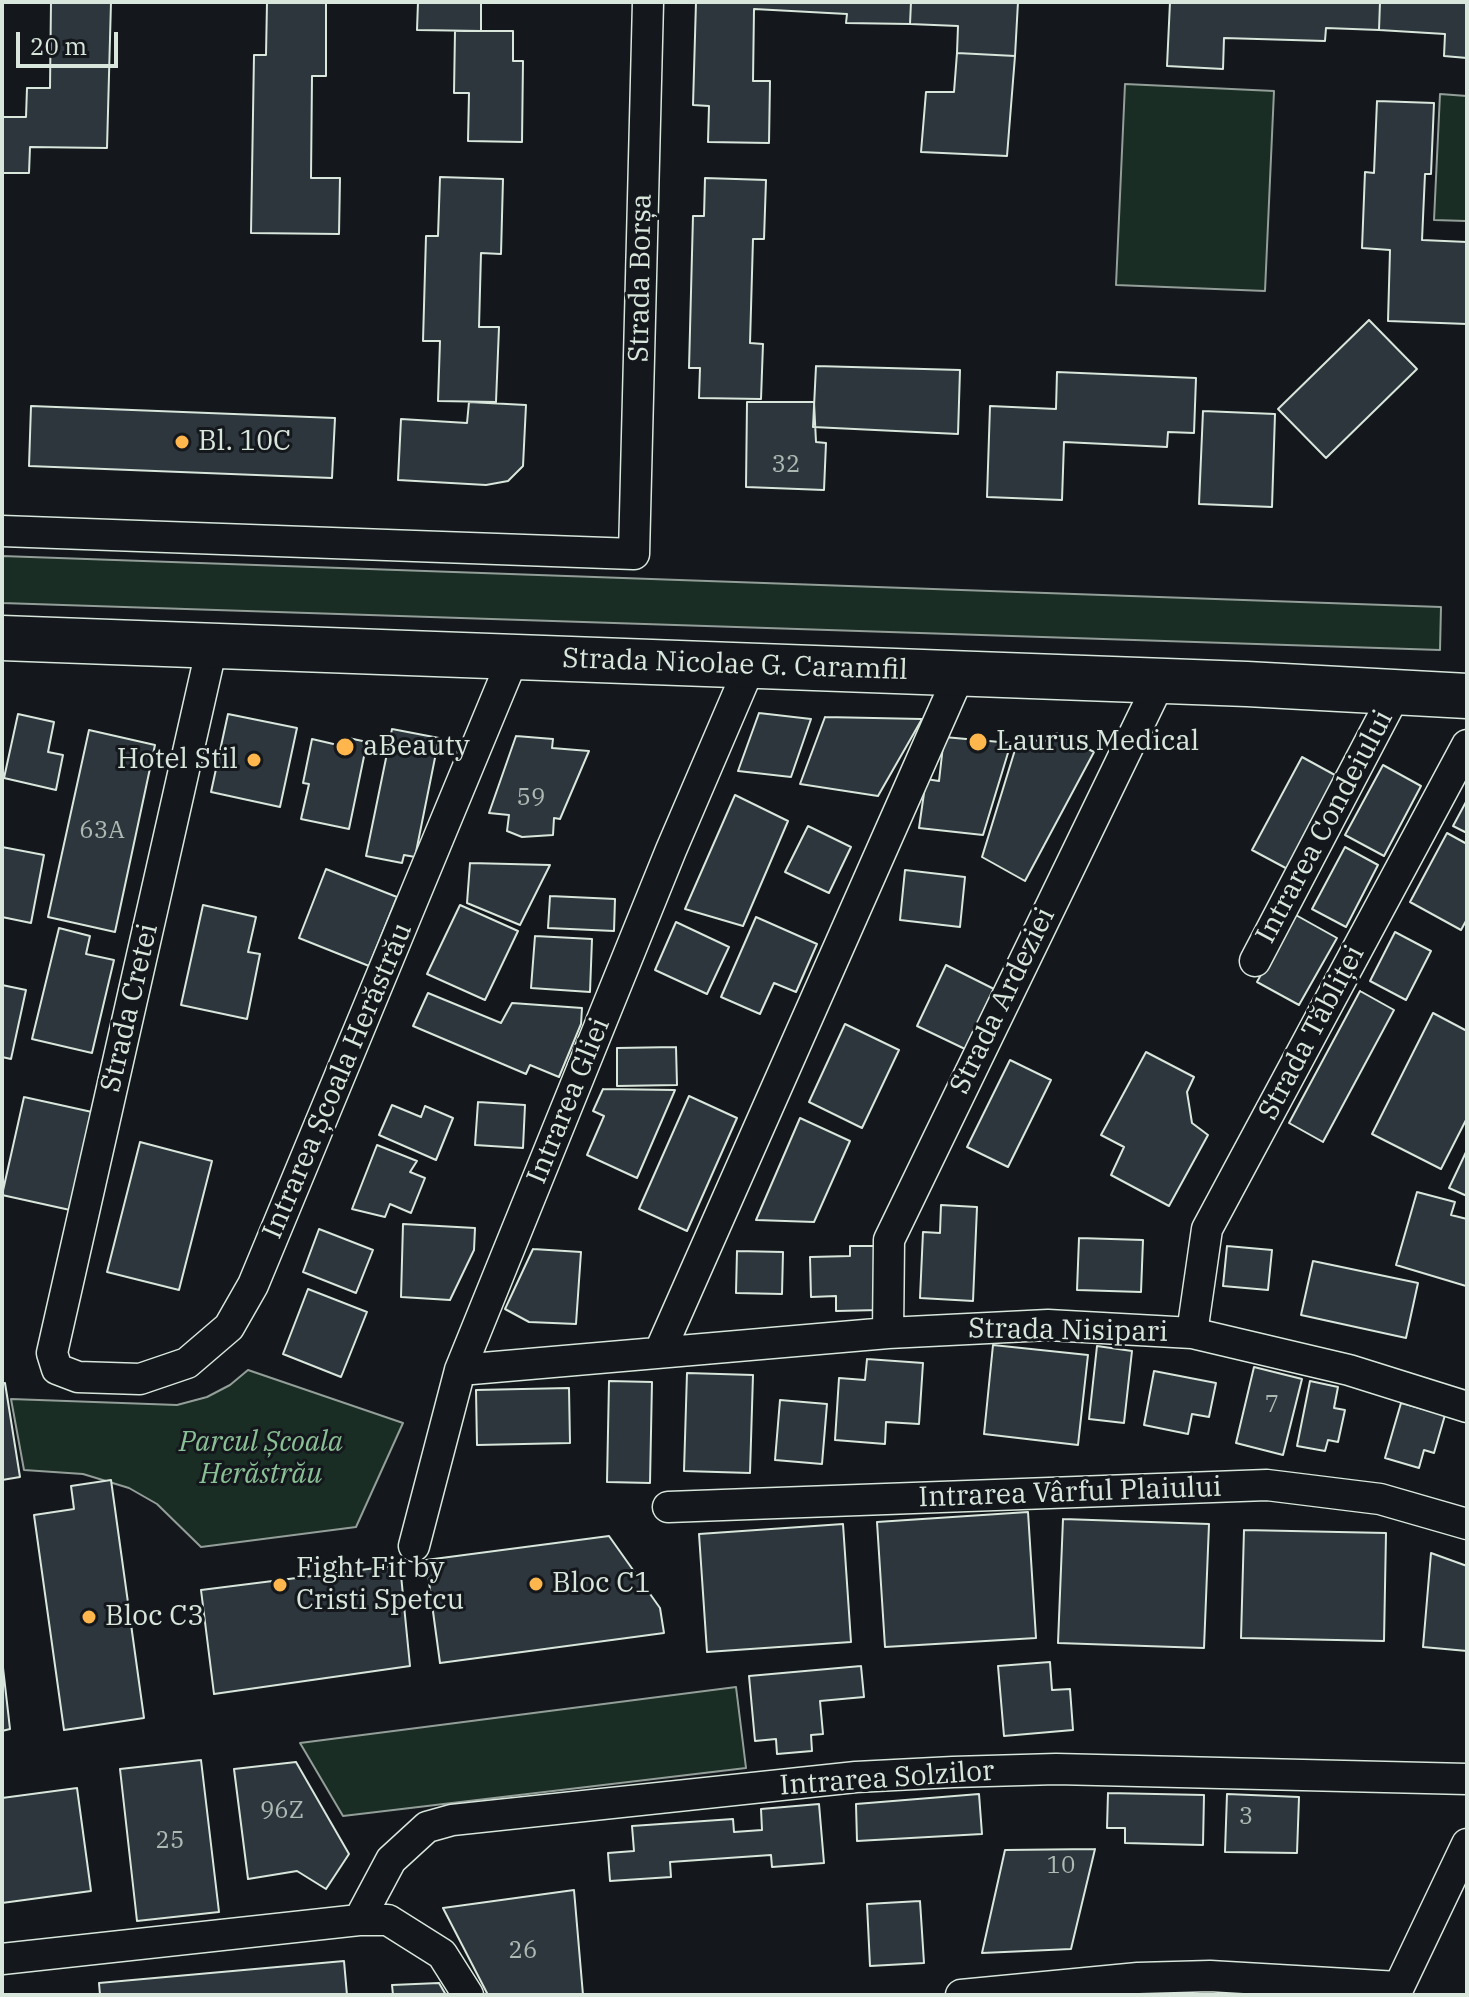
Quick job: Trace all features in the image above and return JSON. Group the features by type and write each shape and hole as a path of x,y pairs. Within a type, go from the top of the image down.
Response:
{"main road":[{"name":"Strada Nicolae G. Caramfil","path":"2,638 960,673 1467,696"}],"street":[{"name":"Strada Borșa","path":"2,531 634,554 648,2"},
{"name":"Strada Cretei","path":"57,1369 52,1353 212,646"},
{"name":"Intrarea Școala Herăstrău","path":"57,1369 78,1377 140,1379 187,1363 229,1327 253,1285 514,656"},
{"name":"Intrarea Gliei","path":"414,1546 460,1370 671,850 750,666"},
{"path":"660,1351 960,673"},
{"name":"Strada Ardeziei","path":"888,1333 889,1240 1160,681"},
{"name":"Intrarea Condeiului","path":"1255,961 1396,692"},
{"name":"Strada Tăbliței","path":"1192,1333 1207,1229 1467,745"},
{"name":"Strada Nisipari","path":"460,1370 888,1333 1048,1325 1192,1333 1349,1370 1467,1407"},
{"name":"Intrarea Vârful Plaiului","path":"668,1507 1267,1485 1380,1499 1467,1524"},
{"name":"Intrarea Solzilor","path":"359,1920 391,1860 427,1827 452,1820 856,1777 953,1772 1056,1769 1467,1779"},
{"path":"961,1995 1138,1978 1196,1977 1271,1977 1397,1991 1467,1844"},
{"path":"2,1959 359,1920 388,1920 442,1954 468,1995"}],"green space":[{"path":"1125,84 1274,91 1265,291 1116,285"},
{"path":"1440,94 1467,96 1466,221 1434,220"},
{"path":"2,556 1441,607 1440,650 2,603"},
{"name":"Parcul Școala Herăstrău","path":"248,1370 403,1423 356,1527 201,1547 157,1504 129,1488 83,1474 24,1470 11,1399 177,1405 207,1397 230,1385"},
{"path":"736,1687 746,1768 343,1816 300,1743"}],"building":[{"path":"51,2 111,2 107,148 30,147 29,173 2,173 2,117 26,117 27,88 50,88"},
{"path":"267,2 326,2 326,76 312,76 311,178 340,178 339,234 251,233 254,55 266,55"},
{"path":"418,2 481,2 481,31 417,30"},
{"path":"696,2 911,2 910,24 846,23 847,14 754,9 753,81 770,81 769,143 708,142 709,106 693,105"},
{"path":"911,2 1018,2 1015,56 957,53 958,26 910,24"},
{"path":"1170,2 1380,2 1379,30 1326,28 1325,41 1224,38 1223,69 1167,66"},
{"path":"1380,2 1467,2 1467,58 1444,56 1445,34 1379,30"},
{"path":"455,31 513,31 513,61 523,61 522,142 468,141 469,93 454,93"},
{"path":"957,53 1015,56 1007,156 921,152 926,92 954,92"},
{"path":"1377,101 1434,103 1431,174 1425,174 1422,240 1467,242 1467,324 1388,321 1390,250 1362,248 1365,172 1374,173"},
{"path":"440,177 503,179 501,254 481,253 479,327 499,327 496,402 438,401 440,341 423,341 426,236 438,236"},
{"path":"705,178 766,180 764,239 753,239 750,343 763,344 761,399 699,398 700,368 689,368 693,216 704,216"},
{"path":"1369,320 1417,369 1326,458 1278,409"},
{"path":"816,366 960,370 958,434 813,427"},
{"path":"1057,372 1196,378 1194,433 1168,432 1167,447 1064,442 1062,500 987,497 990,406 1056,409"},
{"path":"469,402 526,405 523,466 508,481 486,485 398,480 401,419 467,423"},
{"path":"747,402 814,402 816,442 826,443 824,490 746,487"},
{"name":"Bl. 10C","path":"31,406 335,418 332,478 29,466"},
{"path":"1203,411 1275,414 1272,507 1199,504"},
{"path":"759,713 811,719 791,777 738,771"},
{"path":"18,714 54,722 48,752 63,755 56,790 4,778"},
{"name":"Hotel Stil","path":"228,714 297,728 280,807 211,792"},
{"path":"825,717 922,719 878,796 800,784"},
{"path":"392,729 439,738 415,857 404,855 402,863 366,856"},
{"path":"89,730 155,745 115,932 48,917"},
{"path":"1056,733 1094,752 1025,881 982,857 1018,740 1053,741"},
{"path":"516,736 553,739 552,748 589,751 560,819 554,818 553,835 522,837 507,831 509,815 489,813"},
{"path":"344,737 367,742 349,829 301,819 309,784 303,783 312,739 342,746"},
{"path":"944,737 1011,743 983,835 919,828 926,779 939,781"},
{"path":"1302,757 1344,780 1295,873 1252,850"},
{"path":"1383,765 1421,786 1384,856 1345,835"},
{"path":"735,795 788,821 743,926 685,909"},
{"path":"1467,800 1467,833 1453,826"},
{"path":"808,826 851,847 829,893 785,872"},
{"path":"1447,833 1467,844 1467,919 1461,930 1410,902"},
{"path":"2,847 44,855 31,923 2,917"},
{"path":"1345,847 1378,865 1346,927 1312,909"},
{"path":"470,863 550,865 520,925 467,903"},
{"path":"326,869 397,897 369,966 299,938"},
{"path":"905,870 965,877 960,927 900,920"},
{"path":"550,896 615,899 614,931 548,928"},
{"path":"203,905 256,917 248,952 260,954 247,1019 181,1005"},
{"path":"460,905 518,931 485,1000 427,974"},
{"path":"1294,914 1337,938 1299,1005 1257,982"},
{"path":"756,917 817,944 796,992 774,983 760,1014 721,997"},
{"path":"676,922 729,947 707,994 655,970"},
{"path":"59,928 90,936 86,954 114,960 92,1053 32,1039"},
{"path":"1395,932 1431,951 1406,1000 1370,981"},
{"path":"535,936 592,939 590,992 531,988"},
{"path":"946,965 994,989 965,1049 917,1026"},
{"path":"2,985 26,990 11,1059 2,1057"},
{"path":"1360,991 1394,1010 1323,1142 1289,1123"},
{"path":"428,993 501,1023 512,1003 582,1008 581,1024 559,1077 530,1065 526,1074 413,1026"},
{"path":"1433,1013 1467,1031 1467,1118 1441,1169 1372,1134"},
{"path":"845,1024 899,1050 862,1128 809,1102"},
{"path":"676,1047 677,1085 617,1086 617,1048"},
{"path":"1146,1052 1194,1077 1187,1092 1192,1123 1208,1135 1169,1206 1111,1175 1124,1147 1101,1135"},
{"path":"1010,1060 1051,1080 1008,1167 967,1147"},
{"path":"603,1089 675,1090 637,1178 587,1155 604,1116 593,1111"},
{"path":"689,1096 737,1118 687,1231 639,1209"},
{"path":"24,1097 92,1112 70,1210 2,1195"},
{"path":"478,1102 525,1105 523,1148 475,1145"},
{"path":"392,1105 421,1117 425,1106 453,1118 436,1160 379,1135"},
{"path":"800,1118 850,1141 814,1222 756,1220"},
{"path":"140,1142 212,1161 179,1290 107,1272"},
{"path":"377,1145 417,1161 410,1172 425,1178 411,1213 390,1204 385,1217 352,1209"},
{"path":"1467,1150 1467,1196 1449,1188"},
{"path":"1417,1192 1455,1202 1451,1215 1467,1219 1466,1286 1396,1265"},
{"path":"941,1205 977,1207 973,1301 920,1298 923,1232 940,1233"},
{"path":"403,1224 475,1228 474,1250 450,1300 401,1297"},
{"path":"319,1229 373,1250 356,1293 303,1272"},
{"path":"1079,1238 1143,1240 1141,1292 1077,1290"},
{"path":"850,1246 877,1246 879,1310 836,1311 836,1296 811,1297 810,1257 850,1256"},
{"path":"1227,1246 1272,1250 1268,1290 1223,1286"},
{"path":"533,1249 581,1252 576,1324 529,1322 505,1309"},
{"path":"737,1251 783,1252 782,1294 736,1293"},
{"path":"1313,1261 1418,1283 1406,1338 1301,1315"},
{"path":"308,1289 367,1312 341,1377 283,1354"},
{"path":"993,1345 1088,1355 1078,1445 984,1434"},
{"path":"1097,1346 1132,1351 1124,1423 1089,1419"},
{"path":"867,1359 923,1363 919,1424 886,1422 885,1444 835,1440 839,1378 865,1380"},
{"path":"1254,1367 1302,1379 1283,1455 1236,1443"},
{"path":"1154,1371 1216,1383 1209,1417 1192,1414 1188,1434 1144,1425"},
{"path":"687,1373 753,1375 750,1473 684,1471"},
{"path":"609,1381 652,1382 650,1483 607,1482"},
{"path":"1310,1381 1338,1387 1334,1408 1345,1410 1338,1442 1328,1440 1325,1451 1297,1446"},
{"path":"5,1383 20,1477 2,1480 2,1384"},
{"path":"569,1388 570,1443 477,1445 476,1390"},
{"path":"780,1400 827,1404 822,1464 775,1460"},
{"path":"1401,1403 1445,1415 1434,1453 1424,1450 1419,1468 1385,1458"},
{"name":"Bloc C3","path":"111,1480 144,1718 64,1730 34,1515 74,1509 71,1486"},
{"path":"1028,1512 1036,1638 885,1647 877,1522"},
{"path":"1063,1519 1209,1524 1204,1648 1058,1643"},
{"path":"843,1524 851,1642 707,1652 699,1534"},
{"path":"1244,1530 1386,1533 1384,1641 1241,1638"},
{"name":"Bloc C1","path":"609,1536 660,1608 664,1633 440,1663 426,1560"},
{"path":"1431,1553 1467,1566 1467,1651 1423,1647"},
{"path":"400,1565 410,1666 214,1694 201,1590"},
{"path":"2,1659 10,1729 2,1731"},
{"path":"1050,1662 1052,1690 1070,1689 1073,1730 1004,1736 998,1666"},
{"path":"861,1666 864,1697 820,1701 823,1734 811,1735 812,1751 777,1754 776,1739 755,1741 749,1676"},
{"path":"201,1760 219,1912 137,1921 120,1769"},
{"path":"296,1762 349,1854 326,1889 297,1871 248,1879 234,1769"},
{"path":"77,1788 91,1891 2,1903 2,1798"},
{"path":"1108,1793 1204,1795 1203,1845 1125,1843 1125,1828 1107,1828"},
{"path":"979,1794 982,1834 857,1841 856,1804"},
{"path":"1227,1794 1299,1797 1297,1853 1225,1852"},
{"path":"819,1804 824,1863 772,1867 771,1855 670,1862 671,1877 610,1881 608,1853 634,1851 632,1826 733,1819 734,1832 762,1830 761,1809"},
{"path":"1095,1849 1071,1949 982,1953 1005,1850"},
{"path":"574,1890 583,1995 488,1995 443,1908"},
{"path":"920,1901 924,1963 870,1966 867,1904"},
{"path":"344,1961 347,1995 100,1995 99,1983"},
{"path":"439,1983 446,1995 393,1995 392,1985"}],"place":[{"name":"Bl. 10C","path":"182,442"},
{"name":"Laurus Medical","path":"978,742"},
{"name":"aBeauty","path":"345,747"},
{"name":"Hotel Stil","path":"254,760"},
{"name":"Bloc C1","path":"536,1584"},
{"name":"Fight Fit by Cristi Spetcu","path":"280,1585"},
{"name":"Bloc C3","path":"89,1617"}]}
